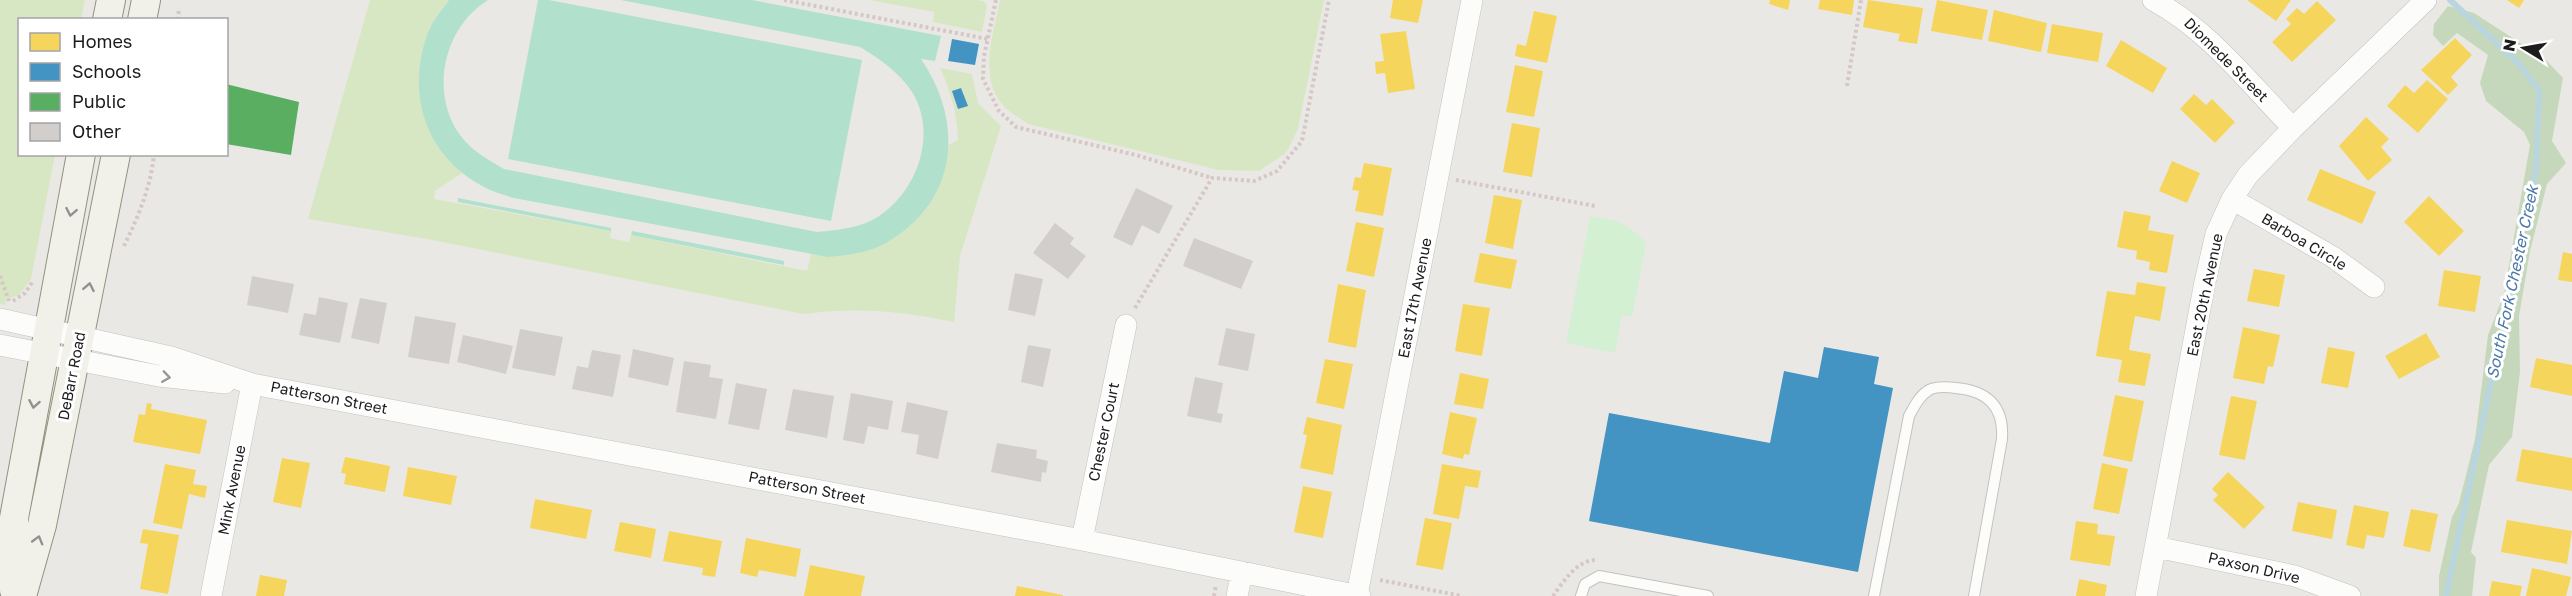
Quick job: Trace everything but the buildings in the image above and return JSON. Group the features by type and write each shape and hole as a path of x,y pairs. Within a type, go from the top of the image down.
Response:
{"main road":[{"path":"107,18 111,0"},
{"path":"132,18 134,0"},
{"path":"142,18 146,0"},
{"name":"DeBarr Road","path":"14,596 14,518 81,156"},
{"name":"DeBarr Road","path":"22,596 42,525 116,156"}],"street":[{"name":"East 17th Avenue","path":"1359,596 1472,0"},
{"name":"Diomede Street","path":"2154,0 2198,29 2293,128"},
{"name":"East 20th Avenue","path":"2146,596 2205,282 2216,234 2232,199 2248,175 2293,128 2424,3"},
{"name":"Barboa Circle","path":"2232,199 2333,257 2374,288"},
{"name":"Patterson Street","path":"6,314 46,342"},
{"name":"Chester Court","path":"1082,540 1126,325"},
{"name":"Patterson Street","path":"0,345 46,342 190,380 252,384 1082,540 1359,596"},
{"name":"Mink Avenue","path":"212,596 252,384"},
{"name":"Paxson Drive","path":"2156,547 2256,566 2295,576 2350,596"},
{"path":"1237,596 1242,572"}],"lane":[{"path":"1874,596 1910,416 1929,390 1940,387 1960,388 1982,394 1995,408 2003,423 2002,440 1974,596"},
{"path":"1581,596 1585,584 1599,576 1708,596"}],"path":[{"path":"784,0 988,39"},
{"path":"996,0 983,79 999,111 1016,127 1136,155 1212,178 1254,181 1277,171 1302,141 1329,0"},
{"path":"1846,86 1861,0"},
{"path":"178,18 179,8"},
{"path":"124,246 138,217 152,174 154,156"},
{"path":"1438,176 1595,206"},
{"path":"1126,325 1212,178"},
{"path":"0,276 6,314"},
{"path":"6,314 35,278"}],"green space":[{"path":"0,0 85,0 81,18 18,18 18,156 55,156 31,279 19,295 5,300 6,305 0,304"},
{"path":"370,0 449,0 429,28 443,154 462,173 435,191 434,199 611,231 610,238 629,242 631,235 807,271 811,254 849,254 885,243 901,233 928,207 941,179 949,145 958,140 953,103 940,68 972,74 978,103 1001,126 960,256 954,322 878,311 803,314 427,239 308,219"},
{"path":"449,0 488,0 461,26 452,43 446,62 445,100 450,118 465,141 480,154 504,169 817,232 842,229 875,219 895,203 906,189 920,158 923,141 923,124 912,92 889,66 860,47 621,0 752,0 941,36 935,61 921,59 935,84 944,109 948,135 947,160 940,184 928,206 910,226 886,243 865,251 828,257 514,198 495,192 463,174 447,158 434,140 425,120 420,98 419,76 422,53 431,26"},
{"path":"538,0 549,0 862,60 831,221 508,159"},
{"path":"869,0 977,0 987,5 982,32 933,22 934,12"},
{"path":"1000,0 1324,0 1298,129 1286,153 1259,171 1219,170 1028,124 1002,104 991,80 990,53"},
{"path":"2448,6 2474,13 2545,59 2563,78 2552,141 2566,163 2547,184 2530,251 2519,316 2520,372 2512,437 2489,465 2471,552 2476,558 2472,596 2439,596 2439,576 2452,517 2459,503 2475,439 2488,335 2504,294 2530,145 2524,132 2486,101 2480,83 2488,55 2457,33 2443,46 2433,35 2434,24"},
{"path":"458,198 611,228 611,231 458,202"},
{"path":"1590,216 1621,223 1646,243 1632,317 1622,315 1615,353 1566,343"},
{"path":"632,231 784,261 784,265 631,235"}],"waterway":[{"name":"South Fork Chester Creek","path":"2446,596 2536,169 2539,90 2517,62 2450,0"}]}
